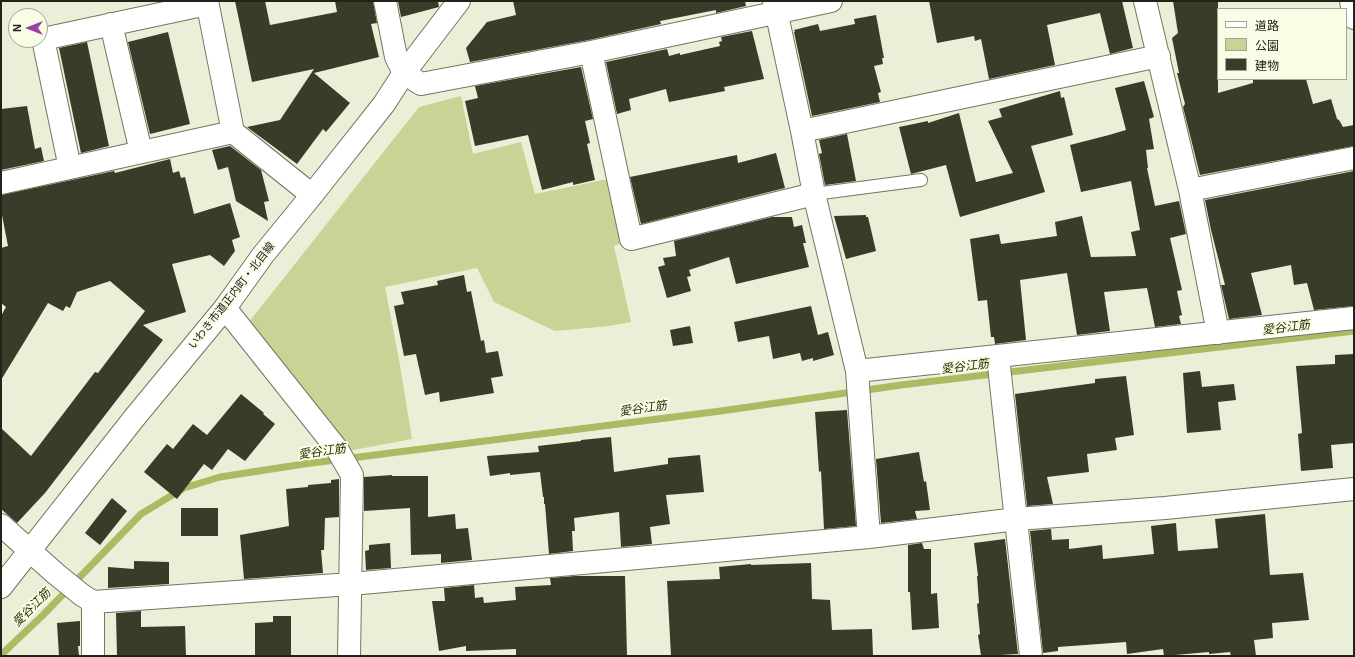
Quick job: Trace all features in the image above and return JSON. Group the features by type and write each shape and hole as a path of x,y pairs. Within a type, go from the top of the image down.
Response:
{"street":[{"path":"385,1 396,57 404,73 421,84 591,52 775,7 831,1"},
{"name":"いわき市道正内町・北目線","path":"1,587 226,308 263,255 384,104 404,73 459,1"},
{"path":"1146,1 1190,190 1218,333"},
{"path":"1351,1 1354,18"},
{"path":"70,168 43,39 207,2 233,132 312,195"},
{"path":"775,7 814,194 858,376 869,537"},
{"path":"111,24 140,152"},
{"path":"591,52 631,239 814,194"},
{"path":"802,131 1159,56"},
{"path":"1,183 233,132"},
{"path":"1190,190 1354,158"},
{"path":"226,308 337,449 352,475 349,656"},
{"path":"858,376 999,361 1218,333 1354,318"},
{"path":"999,361 1031,656"},
{"path":"1,525 56,574 87,598 351,584 869,537 1017,519 1165,508 1354,490"},
{"path":"87,598 93,656"}],"lane":[{"path":"814,194 921,180"}],"green space":[{"path":"461,96 473,154 521,142 535,194 608,179 622,243 614,246 631,322 609,326 555,331 494,302 477,268 385,287 412,439 348,451 245,327 419,107"}],"building":[{"path":"235,1 265,1 270,25 337,12 335,1 373,1 377,23 371,24 379,57 314,73 350,103 326,132 323,129 297,164 247,127 280,120 314,69 252,82"},
{"path":"398,1 438,1 439,7 401,17"},
{"path":"513,1 745,1 746,6 716,13 716,10 660,21 661,24 589,40 470,62 466,48 487,22 516,15"},
{"path":"929,1 1122,1 1133,48 1110,54 1100,13 1047,25 1055,65 989,79 981,39 975,41 974,36 937,43"},
{"path":"1173,1 1218,1 1218,93 1253,83 1253,80 1306,80 1313,104 1331,99 1337,119 1343,127 1354,125 1354,146 1200,175 1183,107 1185,104 1177,73 1179,73 1172,38 1178,33"},
{"path":"876,15 884,58 882,58 883,64 874,66 881,92 878,93 880,102 812,116 794,30 818,24 820,31 855,24 854,19"},
{"path":"752,31 764,79 724,87 725,91 669,102 666,89 629,99 631,110 617,114 606,62 667,49 669,56 680,53 680,55 720,46 719,42 722,41 721,37"},
{"path":"168,32 190,124 150,134 128,42"},
{"path":"87,42 109,146 81,153 59,48"},
{"path":"581,67 593,119 585,121 590,143 587,144 595,180 573,185 573,182 542,190 528,135 475,146 465,101 478,98 475,86"},
{"path":"1144,81 1154,117 1149,119 1154,149 1146,150 1147,168 1155,206 1179,201 1186,234 1170,238 1182,290 1177,291 1182,315 1179,316 1181,324 1155,327 1147,288 1104,292 1110,331 1077,335 1067,273 1020,280 1026,340 995,344 994,337 991,337 987,300 978,301 970,239 999,234 1001,244 1057,236 1055,222 1082,216 1091,257 1136,256 1131,232 1140,230 1131,181 1081,192 1070,145 1126,130 1115,88"},
{"path":"1060,91 1061,98 1064,97 1073,135 1031,146 1045,192 960,217 946,165 911,174 899,127 928,121 928,123 959,113 976,182 1013,173 988,121 1002,117 999,109"},
{"path":"27,106 35,149 41,147 44,161 1,170 1,109"},
{"path":"847,134 856,181 825,185 819,154 822,153 819,140"},
{"path":"230,146 261,170 269,201 264,202 268,221 236,201 228,167 218,170 212,150"},
{"path":"776,153 785,188 641,224 630,177 737,155 738,163"},
{"path":"170,159 173,173 179,171 181,178 185,177 194,214 230,203 240,237 232,240 235,251 224,266 210,255 172,264 186,312 143,325 163,340 45,493 17,523 1,509 1,428 31,456 95,372 98,373 145,311 110,281 77,292 70,308 66,306 63,311 48,303 1,380 1,316 6,307 1,303 1,248 8,246 1,210 1,195 114,171 115,173"},
{"path":"1354,171 1354,306 1314,310 1307,283 1294,285 1291,265 1251,273 1262,315 1229,319 1221,285 1225,285 1205,200"},
{"path":"866,215 866,217 868,217 876,251 846,259 834,216"},
{"path":"772,217 792,217 794,227 802,225 806,243 803,243 809,267 736,284 729,257 689,270 691,276 687,277 691,291 667,298 658,267 665,265 663,258 676,256 674,241"},
{"path":"464,275 467,292 471,291 481,341 484,340 486,353 498,351 503,376 491,378 494,393 440,402 439,392 425,395 416,354 404,356 394,306 404,304 401,292 438,285 437,281"},
{"path":"811,306 818,335 828,332 834,355 813,361 813,358 802,361 800,353 773,359 769,336 738,342 734,322"},
{"path":"690,326 693,343 673,346 670,330"},
{"path":"1354,354 1354,443 1331,445 1333,468 1301,471 1298,434 1302,433 1296,366 1335,364 1335,355"},
{"path":"1200,371 1202,387 1234,384 1236,400 1218,402 1221,430 1187,433 1183,373"},
{"path":"1126,376 1134,435 1115,438 1117,450 1087,454 1089,472 1047,477 1053,504 1027,506 1015,394 1095,383 1095,379"},
{"path":"241,394 275,424 245,461 228,449 212,470 204,464 177,499 144,472 167,444 173,449 193,424 207,435"},
{"path":"847,410 856,526 824,529 821,471 819,472 815,412"},
{"path":"611,437 614,472 668,464 668,458 700,455 704,492 666,495 670,524 650,527 652,544 621,547 619,512 574,518 575,531 572,531 573,551 549,554 545,504 540,472 510,475 510,473 490,476 487,456 539,452 538,446"},
{"path":"919,452 924,482 926,481 930,510 915,511 917,519 881,523 876,459"},
{"path":"392,475 428,476 428,517 455,514 456,529 468,528 472,560 441,563 441,554 411,555 410,508 364,511 364,477"},
{"path":"339,479 339,517 325,518 324,550 321,550 323,573 244,579 240,535 289,526 286,489 331,483 331,480"},
{"path":"112,498 127,511 100,545 85,533"},
{"path":"181,508 218,508 218,536 181,536"},
{"path":"1265,514 1270,575 1303,573 1309,620 1272,623 1273,638 1254,640 1256,656 1231,656 1230,652 1209,654 1209,652 1164,656 1163,649 1127,654 1126,642 1058,647 1058,651 1043,653 1030,531 1051,529 1052,540 1069,539 1069,549 1102,545 1103,559 1154,554 1151,526 1176,523 1178,551 1218,548 1215,519"},
{"path":"1005,539 1018,654 981,656 978,635 980,634 977,604 979,603 978,576 974,543"},
{"path":"390,543 391,568 366,570 365,551 369,550 369,545"},
{"path":"922,543 924,549 931,549 931,594 937,593 939,628 912,630 910,592 908,592 908,545"},
{"path":"134,561 169,562 169,584 108,588 108,567 134,569"},
{"path":"811,563 812,599 830,600 832,630 872,629 873,656 671,656 667,581 720,579 719,567 751,564"},
{"path":"575,576 625,576 627,656 516,656 516,649 466,651 466,646 439,651 432,601 445,601 444,588 474,585 475,598 483,597 484,603 516,600 515,587 551,585 550,578"},
{"path":"141,611 141,627 185,626 186,656 117,656 116,613"},
{"path":"273,616 291,616 291,656 255,656 255,623 273,622"},
{"path":"80,621 80,646 78,646 79,656 59,656 57,623"}],"waterway":[{"name":"愛谷江筋","path":"1,655 43,615 141,514 184,488 220,477 304,464 721,411 901,385 1354,331"}]}
